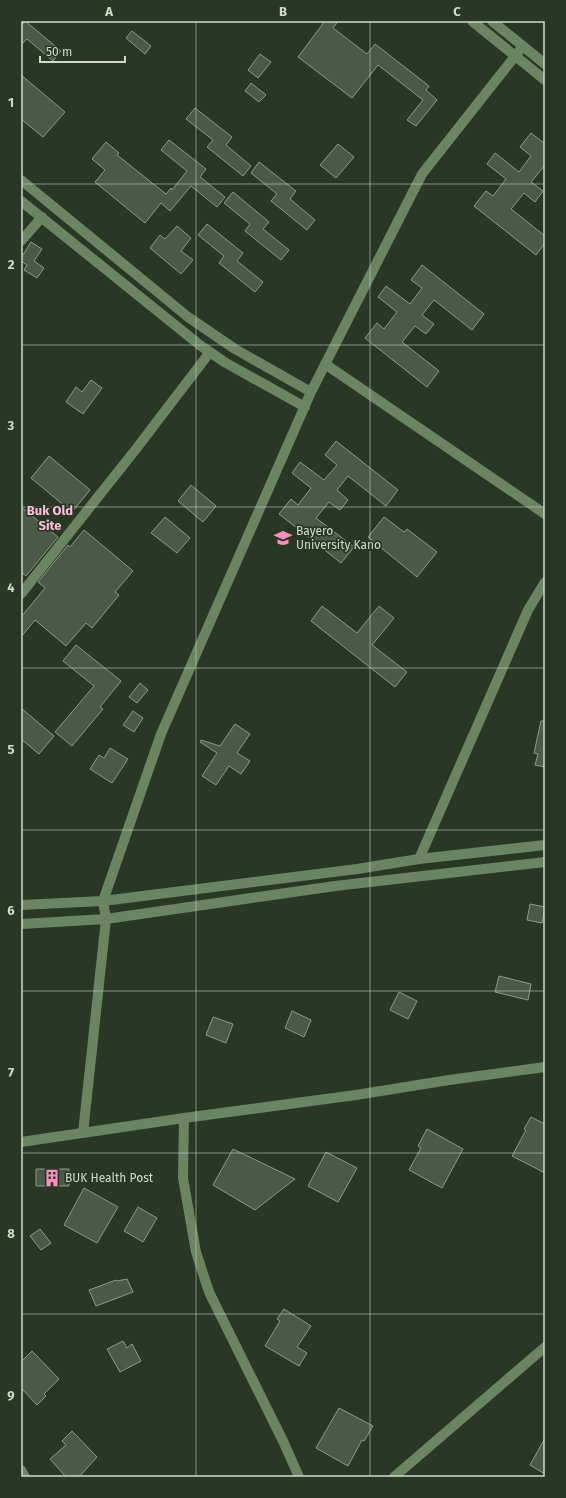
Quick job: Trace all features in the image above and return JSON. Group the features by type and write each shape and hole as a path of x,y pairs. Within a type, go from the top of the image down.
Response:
{"street":[{"path":"472,21 545,80"},
{"path":"492,21 545,64"},
{"path":"83,1133 106,919 103,901 161,734 311,392 422,174 523,46"},
{"path":"21,180 188,317 235,350 311,392"},
{"path":"21,201 210,352 226,363 305,407"},
{"path":"21,241 42,217"},
{"path":"226,363 235,350"},
{"path":"21,594 136,449 210,352"},
{"path":"325,364 545,514"},
{"path":"419,859 528,610 545,582"},
{"path":"21,905 103,901 350,870 419,859 545,845"},
{"path":"489,852 490,868"},
{"path":"21,924 106,919 335,886 545,862"},
{"path":"21,1142 545,1067"},
{"path":"184,1118 183,1178 196,1252 209,1292 283,1441 298,1477"},
{"path":"394,1477 545,1347"},
{"path":"21,1470 25,1477"}],"building":[{"path":"25,21 61,51 53,61 27,39 21,45 21,26"},
{"path":"325,21 338,21 333,28 367,54 375,44 429,86 426,90 437,100 416,126 407,120 423,100 378,65 352,98 298,57"},
{"path":"132,31 151,46 145,54 126,38"},
{"path":"260,54 271,62 258,78 248,70"},
{"path":"21,75 65,112 43,137 21,119"},
{"path":"251,83 266,95 259,102 245,91"},
{"path":"195,108 232,137 226,145 251,166 243,176 207,147 213,140 186,119"},
{"path":"531,133 545,144 545,165 531,182 543,191 535,202 524,193 511,209 545,236 545,243 536,255 474,206 486,191 493,196 506,179 487,164 495,153 519,172 531,156 520,147"},
{"path":"169,140 206,169 200,177 225,197 217,207 191,186 170,211 161,203 145,223 95,182 105,170 92,159 106,142 119,153 117,155 166,194 171,188 172,190 187,171 161,150"},
{"path":"338,144 354,157 336,178 320,165"},
{"path":"259,162 296,191 290,199 315,220 307,230 271,201 277,194 251,173"},
{"path":"233,192 269,222 263,229 289,250 281,260 245,231 250,224 224,203"},
{"path":"207,224 243,253 237,261 263,282 255,292 219,263 224,256 198,235"},
{"path":"177,226 191,238 181,251 193,260 181,274 150,248 160,235 165,239"},
{"path":"31,242 42,249 34,261 44,268 37,278 24,270 27,265 21,261 21,258"},
{"path":"422,265 484,314 472,330 434,300 422,315 434,324 426,334 415,326 402,342 439,371 427,387 365,338 377,323 384,329 397,312 378,297 386,286 410,304 422,288 411,280"},
{"path":"91,380 102,388 83,414 66,402 76,387 82,392"},
{"path":"336,441 398,490 386,506 348,476 337,490 348,500 340,510 329,502 316,518 354,547 341,563 279,514 291,499 298,505 311,488 292,473 300,462 324,480 337,465 325,455"},
{"path":"49,456 90,490 72,512 31,478"},
{"path":"191,485 216,506 203,522 178,501"},
{"path":"21,507 58,537 26,576 21,572"},
{"path":"165,517 190,538 177,553 151,533"},
{"path":"384,517 404,532 407,529 437,552 417,577 368,537"},
{"path":"84,530 133,571 115,592 119,595 92,628 86,623 66,646 35,620 21,637 21,617 45,588 38,582 68,545 70,547"},
{"path":"322,606 357,633 379,606 394,618 372,645 407,672 395,687 311,621"},
{"path":"76,645 121,681 100,707 103,709 72,746 55,732 94,686 63,661"},
{"path":"140,683 148,690 137,703 129,697"},
{"path":"21,708 54,736 39,754 21,739"},
{"path":"133,711 143,718 134,732 123,725"},
{"path":"541,721 545,721 545,767 535,765 538,754 534,753"},
{"path":"235,724 250,734 237,753 250,761 241,774 229,766 216,785 202,776 217,753 200,742 201,740 220,746"},
{"path":"110,748 128,759 112,783 90,769 99,755 104,758"},
{"path":"530,904 545,907 542,923 527,920"},
{"path":"499,976 531,984 528,1000 495,992"},
{"path":"399,992 417,1001 408,1019 390,1010"},
{"path":"292,1011 311,1020 304,1037 285,1028"},
{"path":"213,1017 233,1024 226,1043 206,1035"},
{"path":"531,1117 545,1124 545,1173 512,1156"},
{"path":"427,1129 463,1149 442,1188 409,1170 421,1148 418,1146"},
{"path":"233,1149 295,1179 255,1210 213,1185"},
{"path":"326,1152 357,1168 338,1202 308,1186"},
{"name":"BUK Health Post","path":"36,1169 69,1169 69,1186 36,1186"},
{"path":"84,1188 118,1207 97,1243 64,1225"},
{"path":"138,1207 157,1218 143,1242 124,1231"},
{"path":"40,1229 51,1243 41,1250 30,1236"},
{"path":"127,1279 133,1292 96,1306 89,1290 116,1280"},
{"path":"284,1309 311,1326 297,1347 307,1353 299,1366 265,1346 280,1321 277,1319"},
{"path":"123,1341 127,1348 132,1344 141,1361 120,1372 107,1349"},
{"path":"32,1351 59,1379 44,1394 46,1396 37,1405 21,1388 21,1362"},
{"path":"339,1408 373,1426 364,1441 362,1440 348,1466 316,1448"},
{"path":"72,1431 97,1457 79,1477 66,1477 50,1459 66,1445 62,1441"},
{"path":"545,1438 545,1474 530,1465"}],"place":[{"name":"Bayero University Kano","path":"283,538"},
{"name":"BUK Health Post","path":"52,1178"}],"district":[{"name":"Buk Old Site","path":"50,518"}]}
